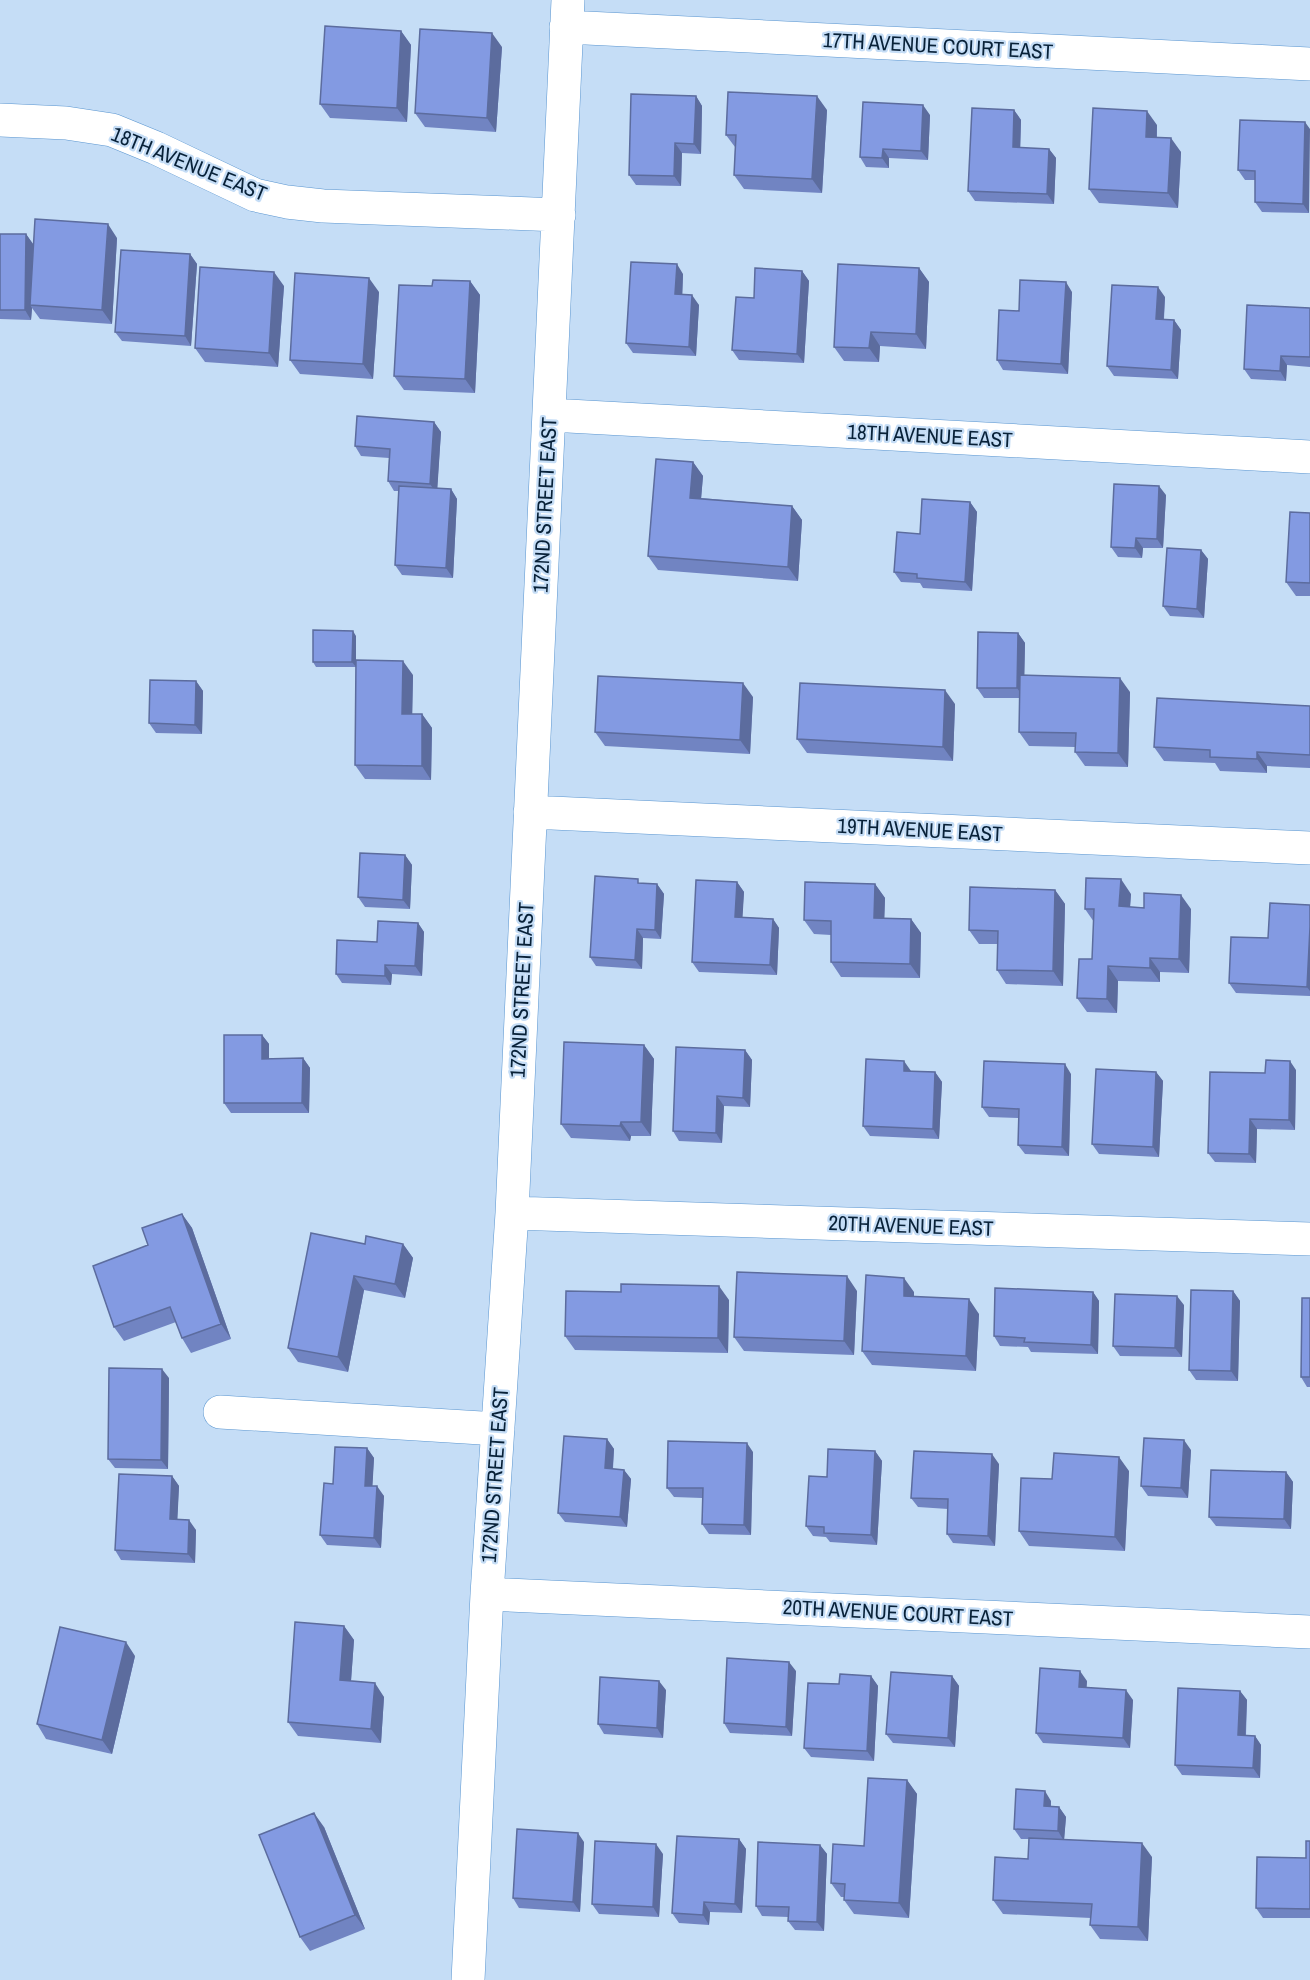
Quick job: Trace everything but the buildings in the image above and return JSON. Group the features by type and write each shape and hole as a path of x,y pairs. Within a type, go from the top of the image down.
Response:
{"street":[{"name":"17TH AVENUE COURT EAST","path":"567,14 1310,64"},
{"name":"172ND STREET EAST","path":"468,1980 487,1594 512,1213 567,14"},
{"name":"18TH AVENUE EAST","path":"0,120 66,123 112,130 156,148 255,195 287,202 323,206 559,215"},
{"name":"18TH AVENUE EAST","path":"550,416 1310,457"},
{"name":"19TH AVENUE EAST","path":"530,812 1310,848"},
{"name":"20TH AVENUE EAST","path":"512,1213 1310,1239"},
{"path":"220,1412 498,1430"},
{"name":"20TH AVENUE COURT EAST","path":"487,1594 1310,1632"}]}
